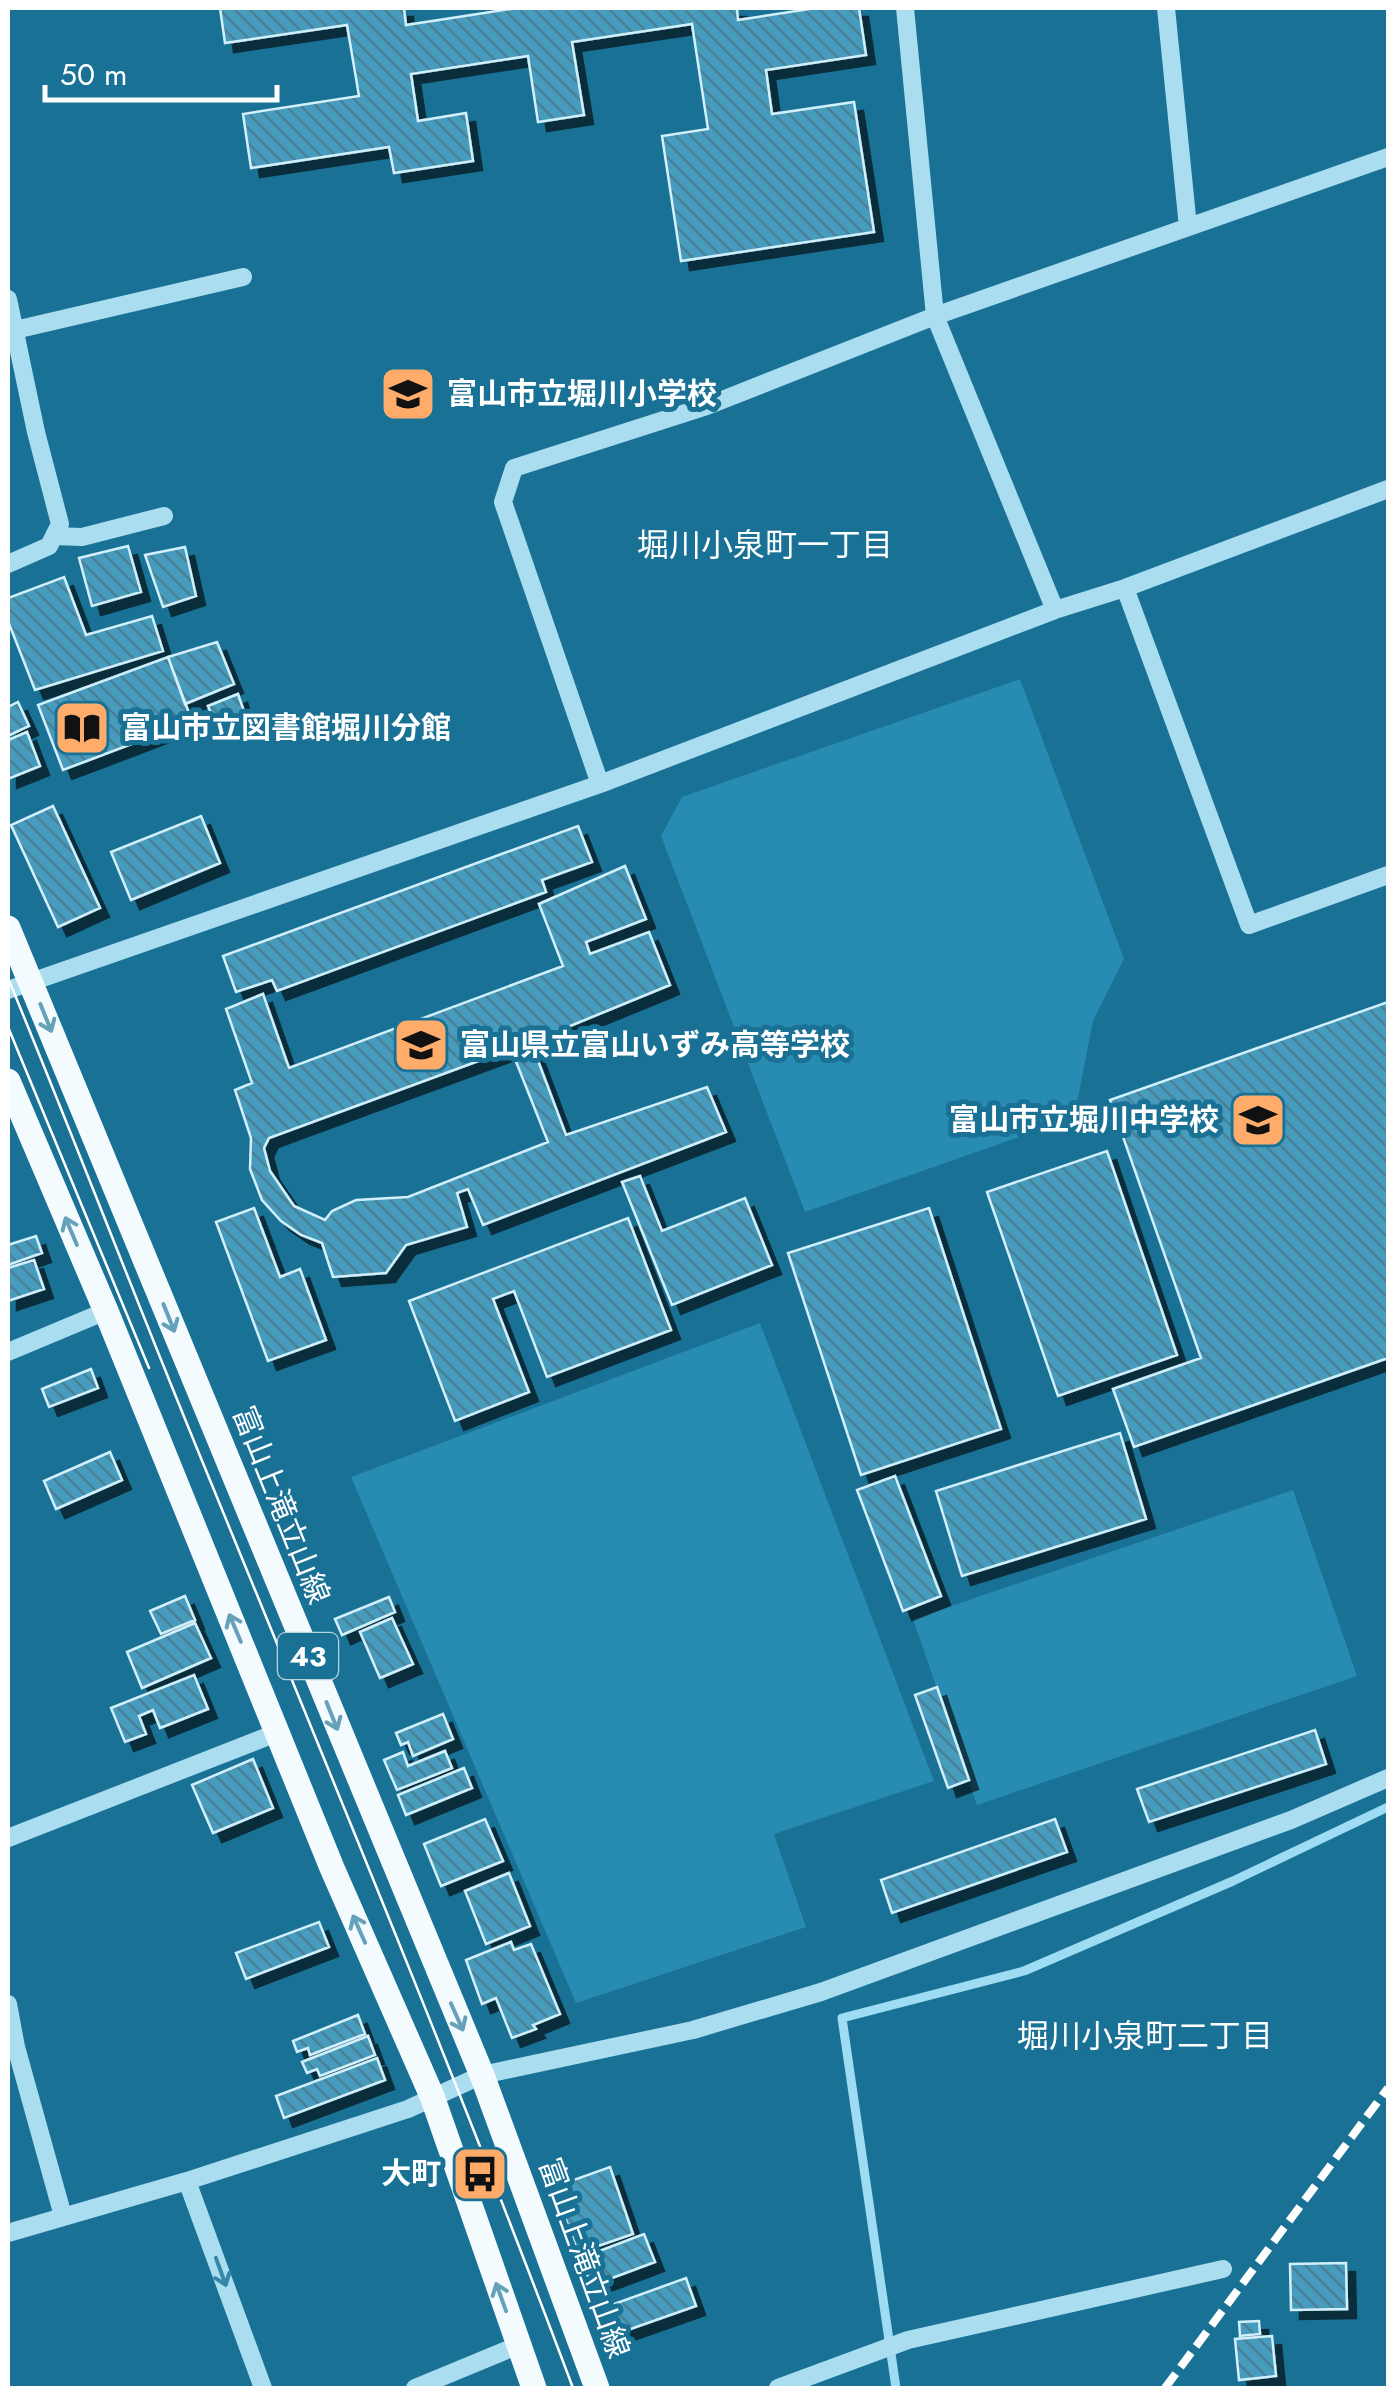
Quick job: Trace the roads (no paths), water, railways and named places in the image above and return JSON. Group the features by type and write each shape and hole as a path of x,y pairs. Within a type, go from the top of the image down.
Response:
{"main road":[{"name":"富山上滝立山線","path":"8,928 19,985 482,2075 597,2388"},
{"name":"43","path":"8,1082 106,1311 332,1868 432,2096 534,2388"}],"street":[{"path":"905,8 935,316 1056,610"},
{"path":"1166,8 1188,228"},
{"path":"600,784 503,502 514,468 707,406 935,316 1388,157"},
{"path":"14,343 243,278"},
{"path":"8,299 14,343 60,524 49,546 8,564"},
{"path":"19,985 600,784 1056,610 1388,489"},
{"path":"54,536 82,537 164,516"},
{"path":"1125,588 1249,925 1388,875"},
{"path":"8,1352 106,1311"},
{"path":"8,1838 279,1732"},
{"path":"8,2233 187,2181 408,2109 482,2075 693,2030 821,1992 1291,1820 1388,1778"},
{"path":"8,2004 16,2047 63,2216"},
{"path":"187,2181 263,2388"},
{"path":"778,2388 908,2340 1223,2269"},
{"path":"414,2388 518,2345"}],"waterway":[{"path":"896,2388 842,2018 1024,1971 1233,1881 1388,1807"}],"tram line":[{"path":"8,978 435,2033 573,2388"},
{"path":"8,1027 149,1368"}],"railway":[{"path":"1165,2388 1388,2088"}],"place":[{"name":"富山市立堀川小学校","path":"408,394"},
{"name":"富山市立図書館堀川分館","path":"82,728"},
{"name":"富山県立富山いずみ高等学校","path":"421,1045"},
{"name":"富山市立堀川中学校","path":"1258,1120"},
{"name":"大町","path":"480,2174"}],"district":[{"name":"堀川小泉町一丁目","path":"765,545"},
{"name":"堀川小泉町二丁目","path":"1145,2036"}]}
